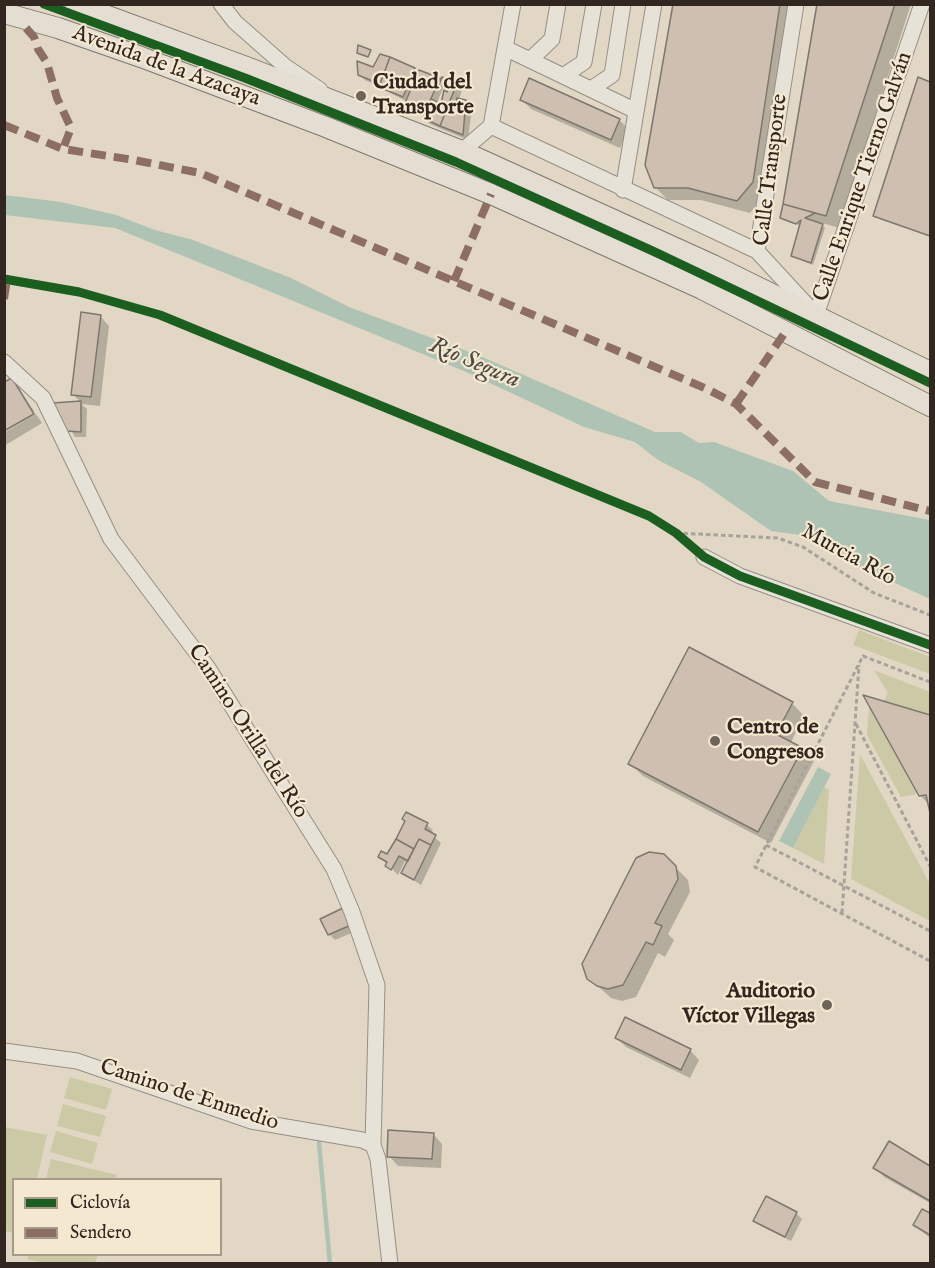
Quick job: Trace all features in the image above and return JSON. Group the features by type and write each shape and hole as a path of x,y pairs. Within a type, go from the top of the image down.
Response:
{"main road":[{"name":"Avenida de la Azacaya","path":"75,4 462,151 613,218 930,372"},
{"name":"Avenida de la Azacaya","path":"4,13 58,28 326,127 515,204 640,260 786,331 930,406"}],"street":[{"path":"220,4 235,22 286,67 335,101"},
{"path":"462,151 491,126 513,4"},
{"path":"530,60 552,39 558,4"},
{"path":"563,76 584,62 594,4"},
{"path":"591,89 612,75 622,4"},
{"path":"623,190 654,4"},
{"name":"Calle Transporte","path":"796,4 757,251 816,315"},
{"name":"Calle Enrique Tierno Galván","path":"816,315 922,4"},
{"path":"505,48 636,111"},
{"path":"491,126 757,251"},
{"name":"Camino Orilla del Río","path":"4,362 43,398 111,539 208,668 334,869 352,912 377,985 373,1145 378,1159 390,1263"},
{"path":"704,557 740,576 930,645"},
{"name":"Camino de Enmedio","path":"4,1051 77,1061 251,1121 362,1140 373,1145"}],"path":[{"path":"667,527 704,557"},
{"path":"930,682 863,656 755,867 930,961"},
{"path":"842,913 859,664"},
{"path":"855,721 930,866"},
{"path":"766,845 930,931"}],"shaded area":[{"path":"859,630 930,657 930,674 853,645"},
{"path":"874,670 930,692 930,715 884,701 888,693"},
{"path":"869,705 917,794 901,797 867,735"},
{"path":"860,754 930,884 930,921 851,879"},
{"path":"824,787 829,790 824,864 793,848"},
{"path":"70,1077 112,1089 106,1110 64,1098"},
{"path":"63,1104 106,1116 100,1137 57,1126"},
{"path":"5,1127 47,1135 37,1178 12,1178 12,1233 5,1231"},
{"path":"56,1131 98,1143 92,1164 50,1152"},
{"path":"51,1159 117,1175 116,1178 46,1178"},
{"path":"28,1256 98,1256 95,1263 45,1264 27,1259"}],"water":[{"name":"Río Segura","path":"5,195 61,202 116,215 155,230 193,240 291,278 349,307 480,356 655,432 681,432 699,443 714,442 793,471 829,501 930,520 930,599 851,563 836,549 815,537 771,531 701,482 658,460 635,442 584,427 464,371 115,228 5,215"},
{"path":"818,767 831,774 793,848 779,841"}],"building":[{"path":"673,4 780,4 753,182 737,201 688,188 654,188 645,165"},
{"path":"817,4 895,4 826,216 783,204"},
{"path":"358,45 371,50 368,57 357,53"},
{"path":"380,54 390,57 380,84 358,75 357,61 373,67"},
{"path":"390,57 415,68 403,97 379,87"},
{"path":"419,70 440,78 425,112 405,103"},
{"path":"442,77 457,83 440,126 423,118 431,99 441,104 444,90 447,92 448,89 439,85"},
{"path":"918,77 930,82 930,236 873,216"},
{"path":"529,78 620,119 611,140 520,100"},
{"path":"457,98 466,100 463,135 440,126 448,106 455,109"},
{"path":"783,204 815,213 805,218 823,224 811,263 791,256 801,220 796,224 780,218"},
{"path":"81,312 101,315 91,397 71,395"},
{"path":"12,378 34,414 4,431 4,382"},
{"path":"81,401 81,432 67,431 53,403"},
{"name":"Centro de Congresos","path":"689,647 793,702 776,734 803,748 758,832 628,764"},
{"path":"863,695 930,715 930,813 926,795 919,796"},
{"path":"406,812 428,823 425,829 436,835 431,845 419,839 414,849 396,839 405,821 402,819"},
{"path":"396,839 414,849 408,861 399,856 391,870 385,866 387,862 378,857 381,851 387,854"},
{"path":"419,839 431,845 414,880 401,873"},
{"path":"649,852 664,854 676,866 678,879 655,923 662,926 653,945 646,942 623,985 608,989 597,986 587,979 582,964 636,858"},
{"path":"343,908 351,925 328,935 320,919"},
{"path":"625,1017 691,1049 681,1070 615,1038"},
{"path":"388,1130 434,1133 432,1159 387,1157"},
{"path":"889,1141 930,1166 930,1201 873,1168"},
{"path":"766,1196 797,1212 785,1237 753,1221"},
{"path":"922,1209 930,1213 930,1235 913,1225"}],"waterway":[{"path":"319,1143 330,1264"}],"marked path":[{"path":"26,28 34,37 47,63 57,98 71,128 63,149"},
{"path":"4,125 63,149 200,173 707,389 736,404 815,482 930,511"},
{"path":"454,281 491,194"},
{"path":"4,299 7,279"},
{"path":"736,404 786,331"}],"cycle path":[{"path":"44,4 245,78 456,162 653,251 930,383"},
{"path":"4,279 79,292 160,315 649,516 676,533 704,557 740,576 930,645"}],"place":[{"name":"Ciudad del Transporte","path":"361,96"},
{"name":"Centro de Congresos","path":"715,741"},
{"name":"Auditorio Víctor Villegas","path":"827,1005"}]}
